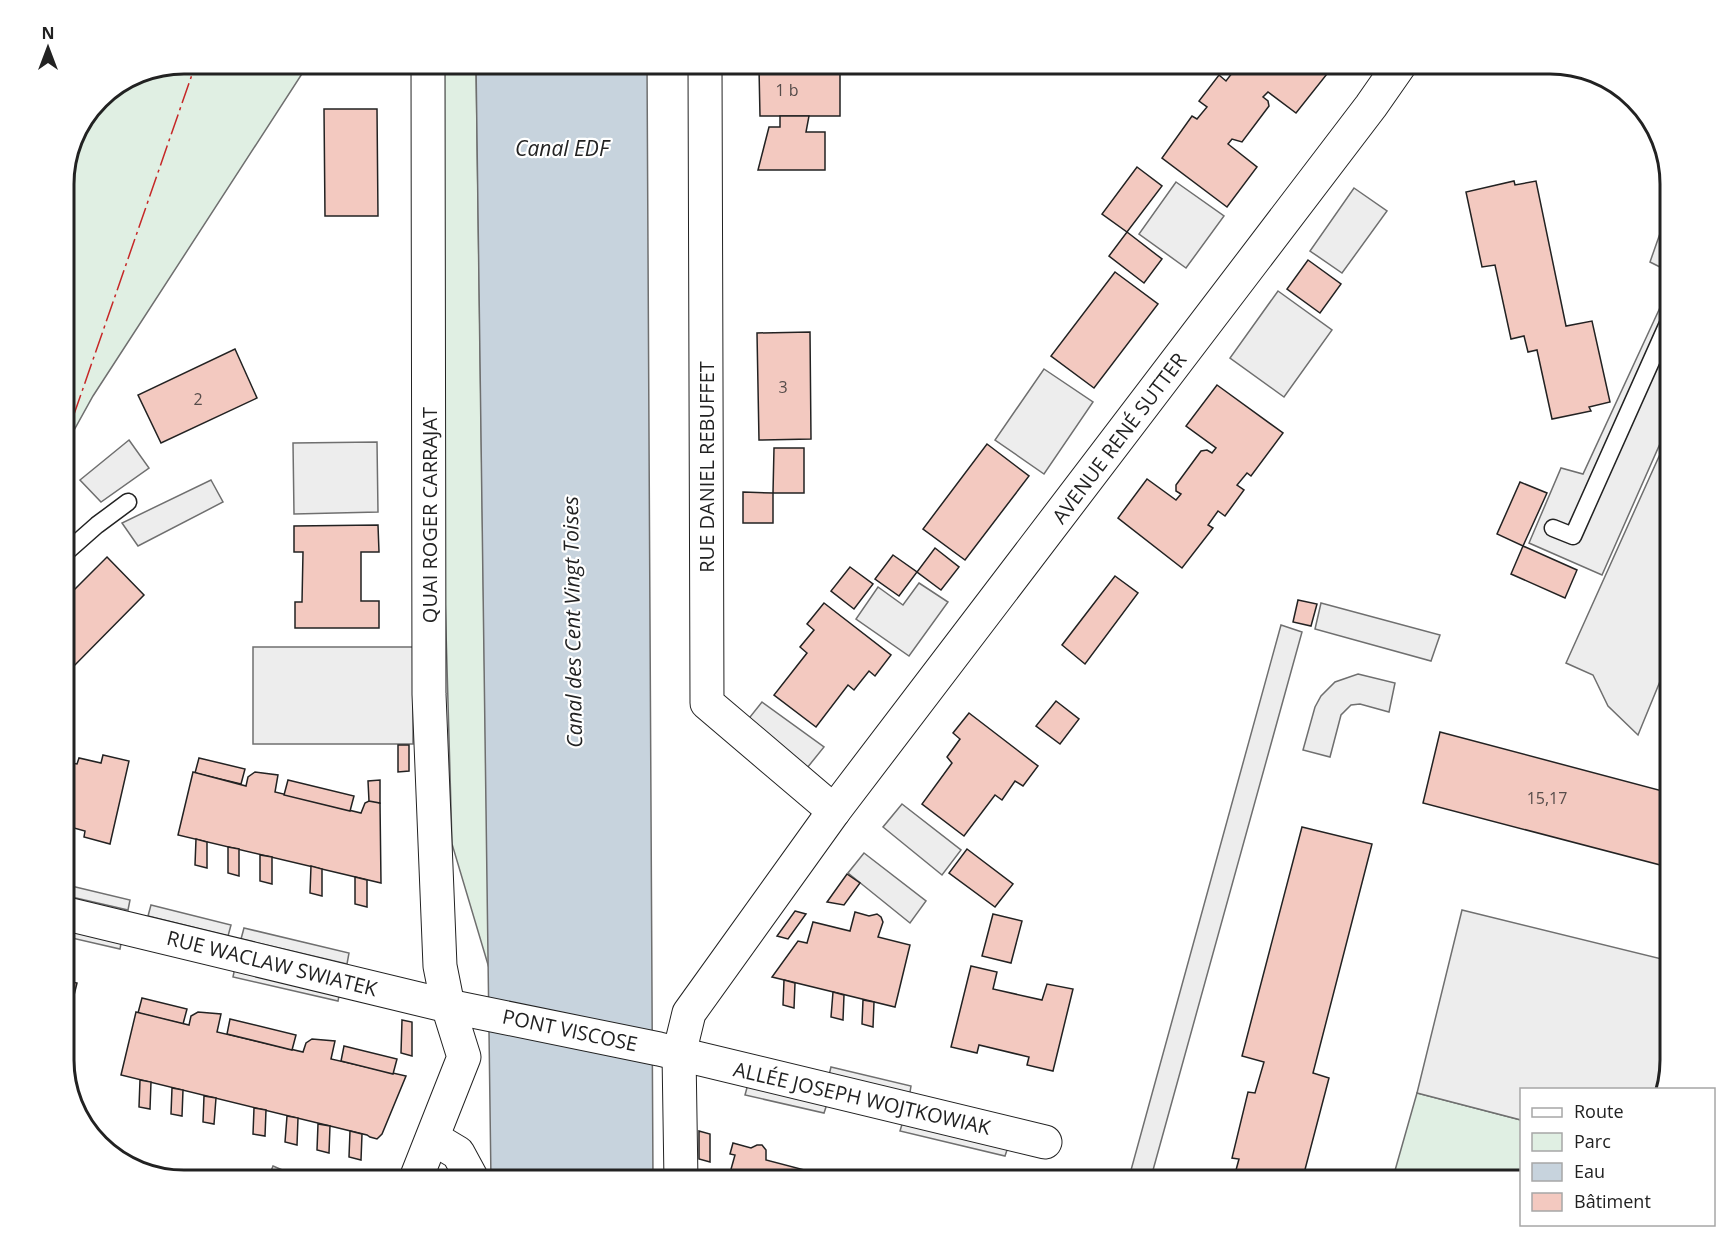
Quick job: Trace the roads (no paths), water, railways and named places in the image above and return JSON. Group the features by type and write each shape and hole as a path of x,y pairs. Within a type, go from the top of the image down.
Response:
{"street":[{"name":"QUAI ROGER CARRAJAT","path":"428,74 429,694 440,966 448,1006 464,1057 433,1138"},
{"name":"RUE DANIEL REBUFFET","path":"705,74 706,704 834,811"},
{"name":"AVENUE RENÉ SUTTER","path":"680,1170 669,1051 688,1013 834,811 1393,74"},
{"name":"RUE WACLAW SWIATEK","path":"74,916 448,1006 482,1012"},
{"name":"PONT VISCOSE","path":"482,1012 669,1051"},
{"name":"ALLÉE JOSEPH WOJTKOWIAK","path":"669,1051 1045,1142"},
{"path":"420,1170 433,1138 458,1153 467,1170"}],"lane":[{"path":"1553,528 1573,536 1660,341"},
{"path":"74,545 128,502"}],"water":[{"name":"Canal EDF","path":"476,74 647,74 653,1170 491,1170"}],"water label":[{"name":"Canal des Cent Vingt Toises","path":"572,622"}]}
